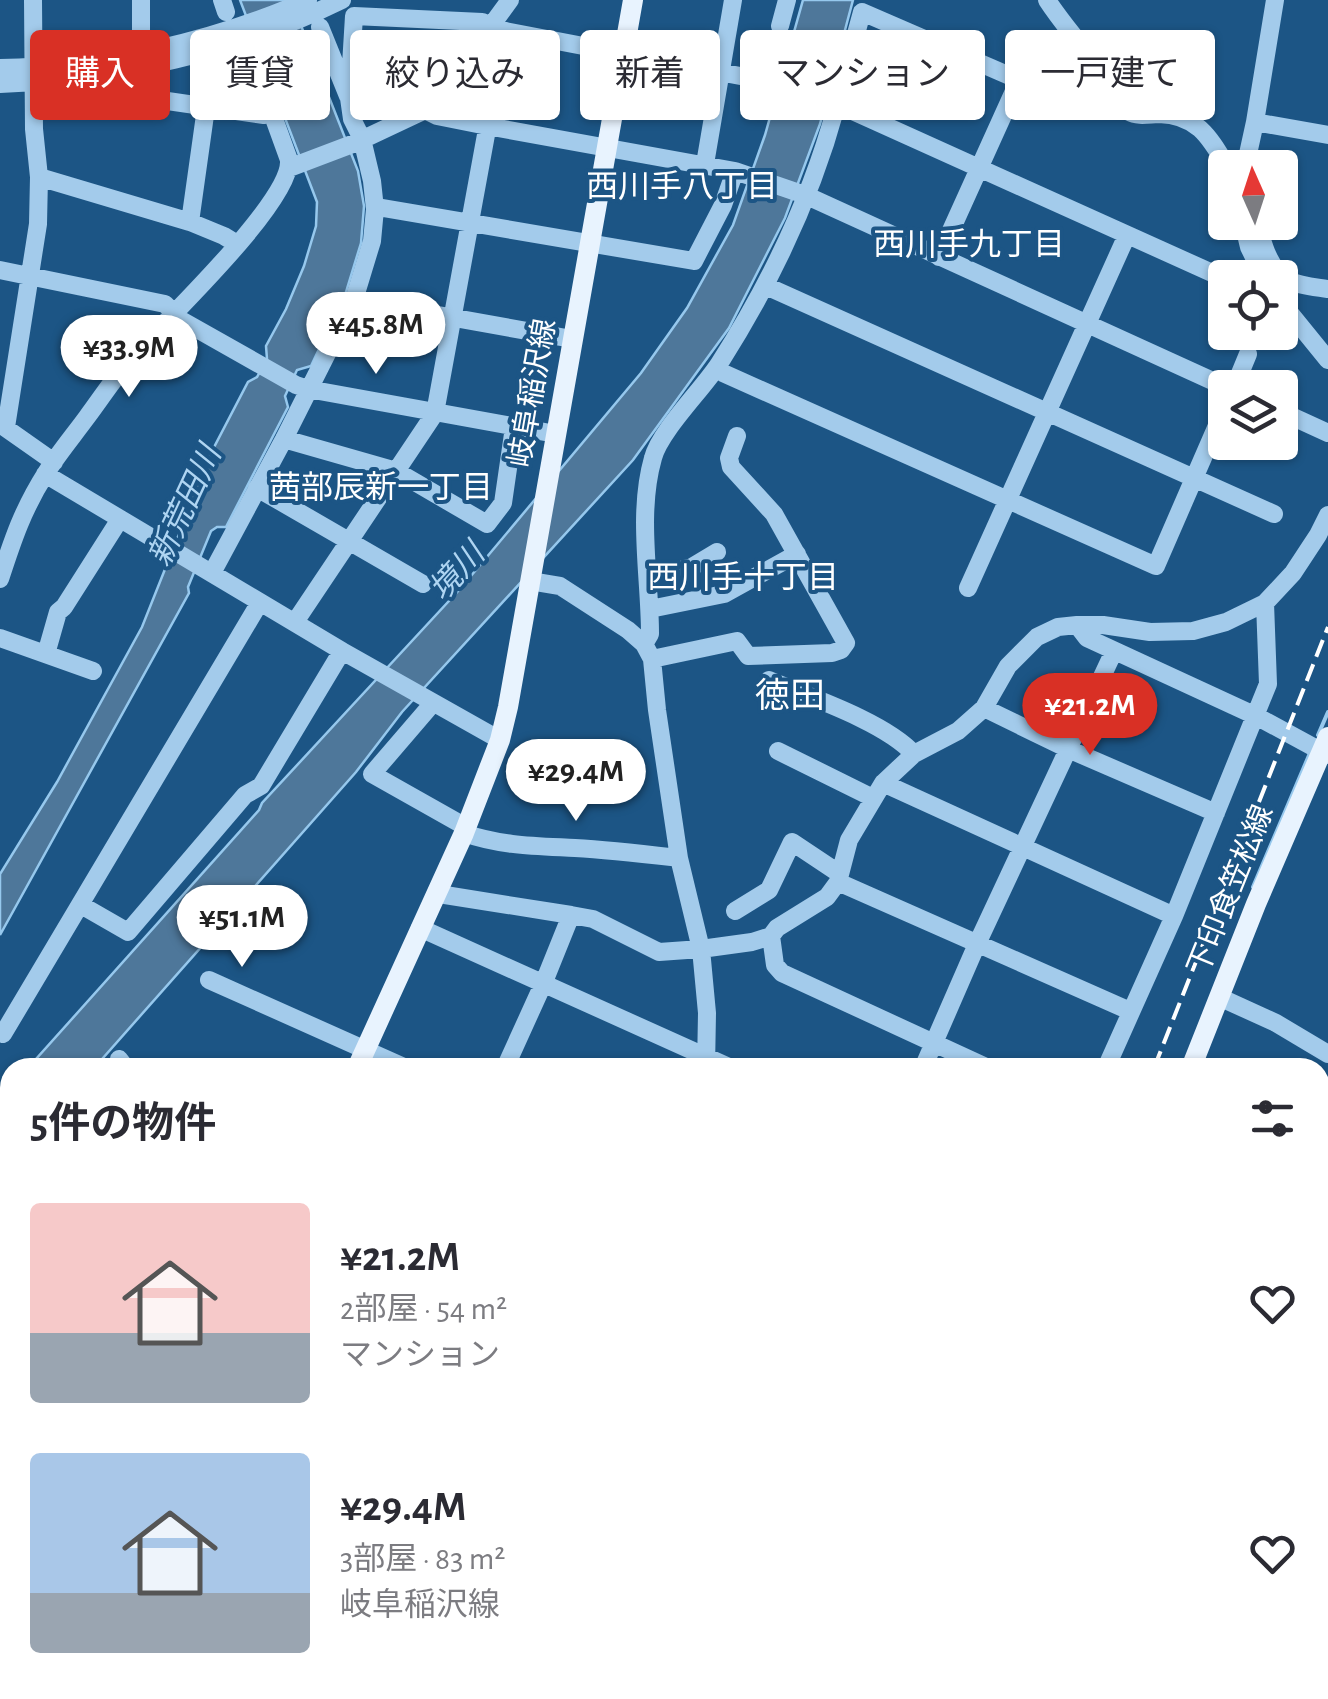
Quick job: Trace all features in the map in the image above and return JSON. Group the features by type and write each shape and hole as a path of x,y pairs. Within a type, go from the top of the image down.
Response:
{"main road":[{"name":"岐阜稲沢線","path":"628,30 633,0"},
{"name":"岐阜稲沢線","path":"361,1058 465,830 500,740 611,120"},
{"name":"下印食笠松線","path":"1195,1058 1319,746"}],"street":[{"path":"33,0 33,30"},
{"path":"140,30 141,0"},
{"path":"267,30 342,0"},
{"path":"296,622 434,412 487,126 499,28 510,0"},
{"path":"705,164 733,0"},
{"path":"780,26 787,0"},
{"path":"1047,0 1125,110 1134,114 1176,115 1198,126 1218,150"},
{"path":"1249,150 1275,0"},
{"path":"863,6 1019,80 939,257"},
{"path":"310,12 349,98"},
{"path":"209,571 284,439 302,387 354,300 372,241 372,181 349,98 354,16 482,22 580,44"},
{"path":"0,68 30,74"},
{"path":"721,72 740,76"},
{"path":"0,84 30,76"},
{"path":"34,120 38,224 3,426 49,468 120,519 500,740"},
{"path":"190,222 204,120"},
{"path":"274,120 294,166"},
{"path":"0,578 17,524 49,468 132,358 176,314 264,212 294,166 403,120"},
{"path":"458,120 737,171 806,196 1208,378"},
{"path":"706,1058 707,1013 701,949 679,858 648,652 646,522 653,456 716,367 766,286 806,196 831,120"},
{"path":"873,120 1208,271"},
{"path":"1255,122 1328,134"},
{"path":"375,210 383,208 694,261 737,171"},
{"path":"39,177 190,222 237,244"},
{"path":"968,588 1127,235"},
{"path":"1263,240 1282,276 1291,282 1328,289"},
{"path":"0,270 165,304 181,320 302,387 514,427 554,443"},
{"path":"766,286 1274,514"},
{"path":"354,300 572,340"},
{"path":"1298,323 1328,360"},
{"path":"1240,370 1248,354"},
{"path":"716,367 1156,566 1208,445"},
{"path":"1298,420 1328,433"},
{"path":"284,439 396,470 487,524 504,504 514,427"},
{"path":"648,652 738,641 748,656 832,652 841,650 846,643 774,514 731,467 728,458 737,436"},
{"path":"257,488 423,584"},
{"path":"437,891 593,918 659,952 752,942 770,936 827,897 839,878 849,840 878,790 914,754 958,731 984,708 1008,666 1037,637 1058,627 1077,625 1103,624 1150,632 1193,631 1226,622 1265,603 1292,574 1328,515"},
{"path":"46,654 58,612 120,519"},
{"path":"648,579 692,567 717,552"},
{"path":"650,609 724,594 797,554"},
{"path":"531,579 560,586 628,630 648,652"},
{"path":"3,1034 260,602"},
{"path":"1110,1058 1174,916 1268,684 1265,603"},
{"path":"1077,625 1087,638 1319,746"},
{"path":"0,638 93,670"},
{"path":"927,1058 976,944 1114,650"},
{"path":"81,905 128,932 246,795 260,786 342,651"},
{"path":"769,680 878,728 914,754"},
{"path":"431,702 372,774 481,839 522,847 679,858"},
{"path":"984,708 1216,813"},
{"path":"778,751 1023,846 1174,916"},
{"path":"735,912 768,890 792,842 839,878 976,944 1130,1011"},
{"path":"509,1058 571,915"},
{"path":"420,928 544,982 698,1058"},
{"path":"770,936 775,964 782,973 966,1058"},
{"path":"209,980 359,1058"},
{"path":"1220,997 1276,1022 1328,1054"}],"water":[{"path":"240,0 291,0 303,30 251,30"},
{"path":"803,0 853,0 845,30 795,30"},
{"path":"330,100 358,171 364,206 361,243 346,292 311,366 297,370 285,396 288,407 226,527 211,531 189,593 0,935 0,874 57,782 142,627 187,514 185,503 248,382 257,377 267,359 266,346 304,266 316,226 317,202 286,120 330,120"},
{"path":"769,120 821,120 785,218 729,328 633,460 402,712 356,772 103,1058 37,1058 262,803 460,589 641,373 687,308 733,225"}],"waterway":[{"path":"1318,735 1328,712"},
{"path":"1253,887 1310,753"}],"railway":[{"path":"1158,1058 1328,627"}],"district":[{"name":"西川手八丁目","path":"682,187"},
{"name":"西川手九丁目","path":"969,245"},
{"name":"茜部辰新一丁目","path":"381,488"},
{"name":"西川手十丁目","path":"743,578"},
{"name":"徳田","path":"790,696"}],"water label":[{"name":"新荒田川","path":"185,506"},
{"name":"境川","path":"457,572"}]}
